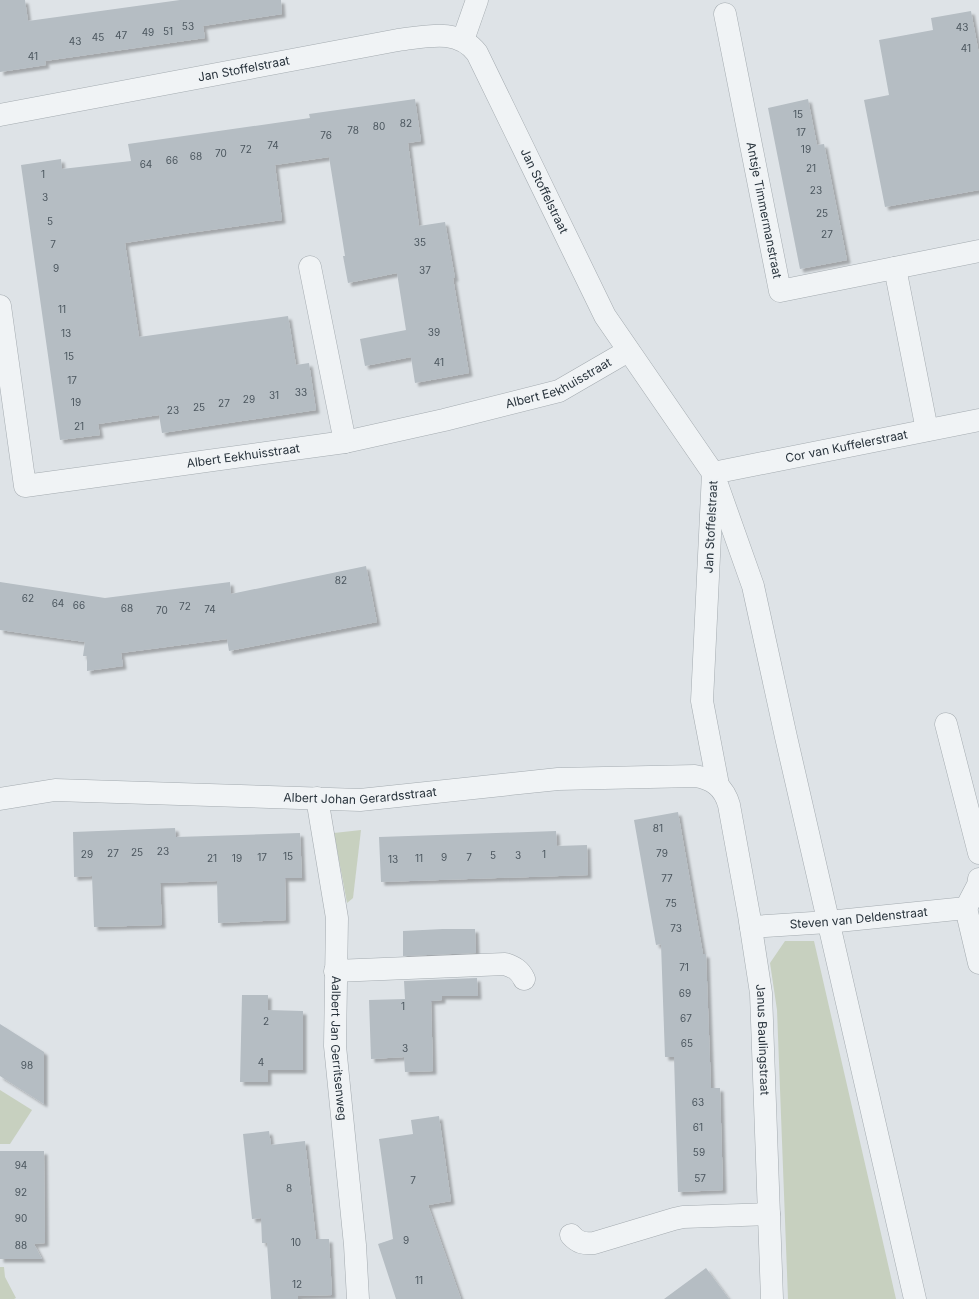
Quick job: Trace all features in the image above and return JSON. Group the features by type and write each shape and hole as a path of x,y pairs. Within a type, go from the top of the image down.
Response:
{"street":[{"path":"463,40 477,0"},
{"name":"Antsje Timmermanstraat","path":"725,14 780,291 979,251"},
{"name":"Jan Stoffelstraat","path":"0,115 398,40 442,35 454,36 472,45 605,316 713,473 702,701 718,785"},
{"path":"310,267 345,442"},
{"path":"894,268 927,430"},
{"name":"Albert Eekhuisstraat","path":"0,306 25,486 345,442 444,420 559,391 628,351"},
{"name":"Cor van Kuffelerstraat","path":"713,473 979,420"},
{"path":"713,473 753,586 828,922 915,1299"},
{"path":"946,724 979,853"},
{"name":"Albert Johan Gerardsstraat","path":"0,799 55,790 353,800 558,779 695,776 704,778 718,785"},
{"name":"Janus Baulingstraat","path":"718,785 723,791 729,805 751,927 761,994 772,1299"},
{"name":"Aalbert Jan Gerritsenweg","path":"316,798 336,918 335,1046 355,1245 358,1299"},
{"path":"979,878 978,885 966,908 979,963"},
{"name":"Steven van Deldenstraat","path":"751,927 828,922 966,908"},
{"path":"335,971 505,964 513,967 524,979"},
{"path":"571,1235 579,1242 586,1244 683,1217 769,1214"}],"green space":[{"path":"361,830 353,898 347,903 334,833"},
{"path":"785,941 814,941 896,1299 788,1299 777,1010 770,963"},
{"path":"0,1090 32,1110 10,1144 0,1144"},
{"path":"0,1267 4,1267 5,1277 16,1298 14,1299 0,1299"}],"building":[{"path":"0,0 25,0 28,21 180,0 281,0 282,14 203,26 205,38 45,61 46,65 0,72"},
{"path":"971,11 979,54 979,190 885,207 864,100 889,95 879,40 933,30 931,18"},
{"path":"415,99 421,141 408,143 419,226 445,222 469,373 415,383 411,357 365,366 360,339 406,330 397,273 348,283 329,157 275,165 282,220 125,243 139,337 288,316 296,365 309,363 316,410 162,433 159,415 98,424 100,435 60,440 21,165 61,159 62,169 131,161 128,144 310,118 309,114"},
{"path":"808,99 817,145 824,144 847,260 800,269 768,108"},
{"path":"366,566 377,622 229,651 227,639 121,653 123,666 87,671 87,656 83,656 85,642 0,630 0,582 105,598 230,582 231,594"},
{"path":"678,812 703,954 706,954 711,1088 720,1088 723,1190 678,1192 674,1057 665,1057 661,944 656,945 634,820"},
{"path":"175,828 176,837 300,833 302,878 285,878 286,920 218,923 217,881 160,883 162,925 94,927 92,876 74,877 73,832"},
{"path":"556,831 557,846 587,845 588,875 381,882 379,837"},
{"path":"475,929 476,953 403,956 403,931"},
{"path":"477,978 478,996 442,996 442,1000 431,1001 433,1071 405,1072 404,1057 371,1059 369,1000 405,999 404,981"},
{"path":"242,995 268,995 268,1010 303,1011 303,1070 268,1070 268,1082 240,1082"},
{"path":"0,1024 44,1052 44,1104 0,1076"},
{"path":"439,1116 451,1201 428,1205 461,1299 396,1299 378,1244 393,1239 379,1139 413,1134 411,1120"},
{"path":"269,1131 271,1145 305,1141 316,1239 329,1239 332,1295 298,1296 298,1299 271,1299 267,1243 262,1243 261,1218 252,1219 243,1134"},
{"path":"0,1151 44,1151 45,1243 34,1244 42,1259 0,1259"},
{"path":"706,1268 729,1299 664,1299"}]}
